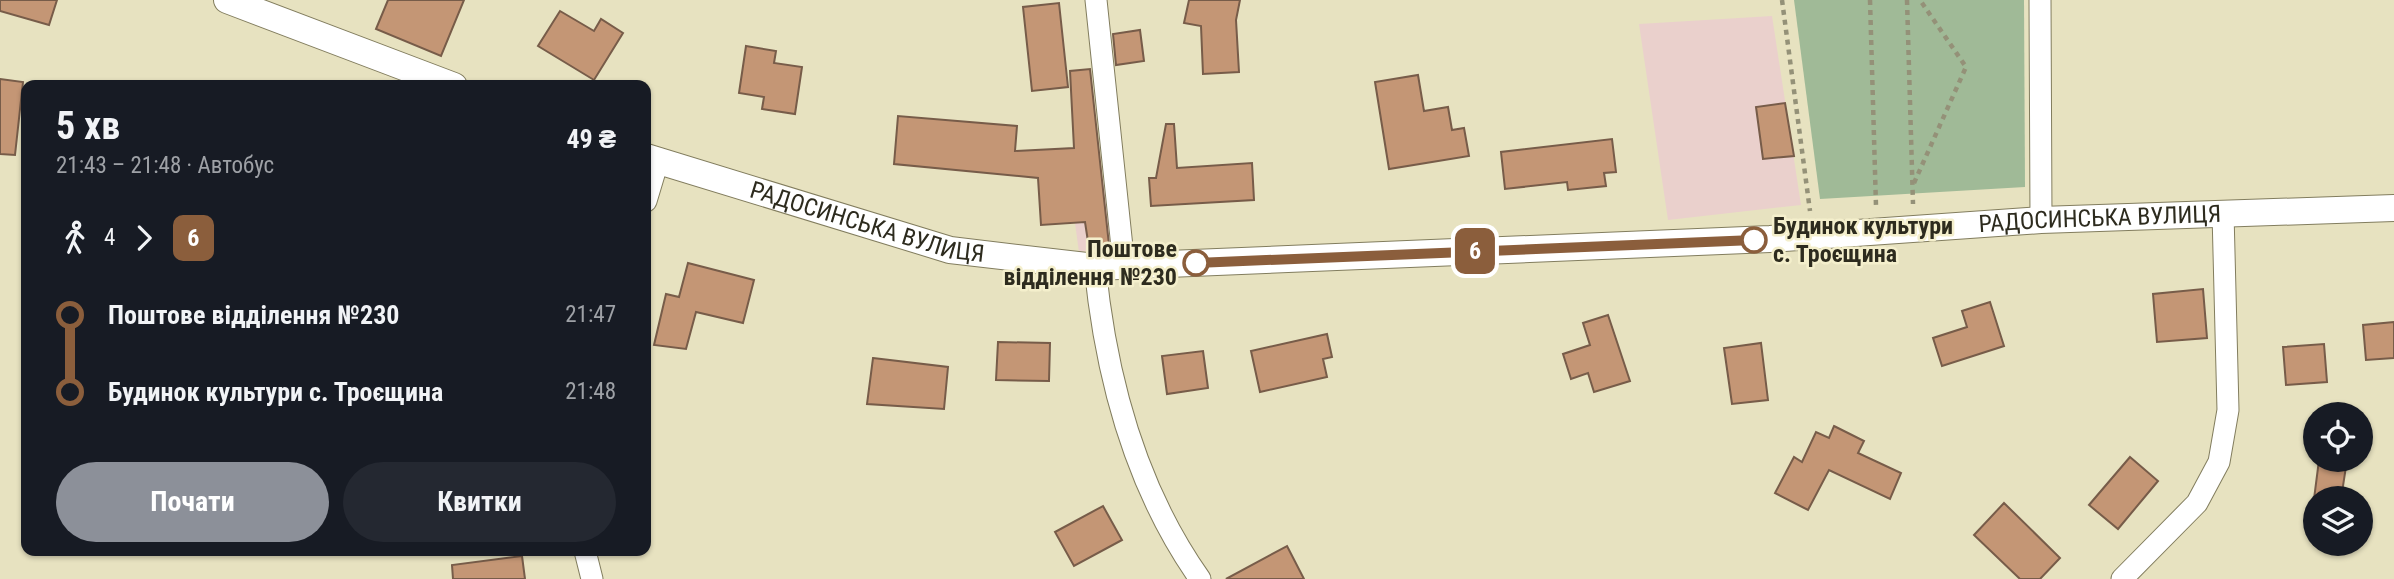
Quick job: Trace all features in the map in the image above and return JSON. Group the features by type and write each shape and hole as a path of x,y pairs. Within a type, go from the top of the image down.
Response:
{"street":[{"path":"227,0 272,9 440,80"},
{"path":"1096,0 1124,266"},
{"path":"2040,0 2041,220"},
{"name":"РАДОСИНСЬКА ВУЛИЦЯ","path":"652,159 950,250 1095,267 1811,236 2041,220 2394,208"},
{"path":"2122,579 2197,503 2219,462 2228,410 2223,213"},
{"path":"1095,267 1101,327 1132,454 1176,545 1200,579"},
{"path":"586,556 592,579"}],"path":[{"path":"1782,0 1809,192 1811,236"},
{"path":"1870,0 1877,232"},
{"path":"1907,0 1913,229"},
{"path":"1912,187 1966,67 1920,0"}],"shaded area":[{"path":"1772,16 1801,205 1668,220 1639,24"},
{"path":"1103,179 1112,248 1079,252 1070,187"}],"green space":[{"path":"1794,0 2024,0 2025,187 1820,199"}],"building":[{"path":"0,0 57,0 49,25 0,11"},
{"path":"388,0 464,0 441,56 376,29"},
{"path":"1189,0 1240,0 1236,20 1239,72 1203,74 1201,26 1184,23"},
{"path":"1059,3 1068,87 1032,91 1023,7"},
{"path":"560,11 594,31 601,19 623,33 594,80 538,46"},
{"path":"1140,30 1144,61 1116,65 1113,34"},
{"path":"746,46 776,51 774,63 802,67 795,114 762,109 764,97 739,93"},
{"path":"1090,69 1109,245 1089,248 1085,222 1041,225 1038,178 894,164 898,116 1017,126 1015,151 1074,148 1070,71"},
{"path":"1418,75 1424,111 1448,107 1452,130 1464,128 1469,156 1389,169 1375,82"},
{"path":"0,79 21,82 15,155 0,154"},
{"path":"1785,103 1794,156 1763,159 1756,107"},
{"path":"1166,124 1174,124 1177,168 1252,163 1254,200 1151,206 1149,178 1156,178"},
{"path":"1612,139 1616,172 1604,173 1606,186 1568,190 1567,182 1505,189 1501,152"},
{"path":"688,263 754,280 743,323 696,312 686,349 654,345 666,294 679,297"},
{"path":"2203,289 2207,338 2157,342 2153,294"},
{"path":"1990,302 2004,346 1942,366 1933,338 1967,327 1962,311"},
{"path":"1608,315 1630,381 1594,392 1588,373 1571,379 1563,354 1590,345 1583,323"},
{"path":"2394,322 2394,358 2366,360 2363,325"},
{"path":"1327,334 1332,357 1323,359 1327,377 1260,392 1251,351"},
{"path":"998,342 1050,343 1049,381 996,380"},
{"path":"1761,343 1768,400 1732,404 1724,348"},
{"path":"2324,344 2327,382 2286,385 2283,347"},
{"path":"1203,351 1208,388 1167,394 1162,356"},
{"path":"873,358 948,367 944,409 867,404"},
{"path":"1834,426 1864,441 1858,453 1901,473 1890,499 1829,470 1808,510 1775,493 1794,457 1802,462 1816,432 1829,438"},
{"path":"2130,457 2158,481 2118,529 2089,505"},
{"path":"2317,472 2345,472 2343,486 2316,486"},
{"path":"2004,503 2060,558 2040,579 2020,579 1974,535"},
{"path":"1103,506 1122,540 1074,566 1055,532"},
{"path":"1287,546 1304,579 1226,579"},
{"path":"522,556 525,579 453,579 452,565"}],"bus line":[{"name":"6","path":"1196,263 1754,240"}],"place":[{"name":"Будинок культури с. Троєщина","path":"1754,240"},
{"name":"Поштове відділення №230","path":"1196,263"}]}
